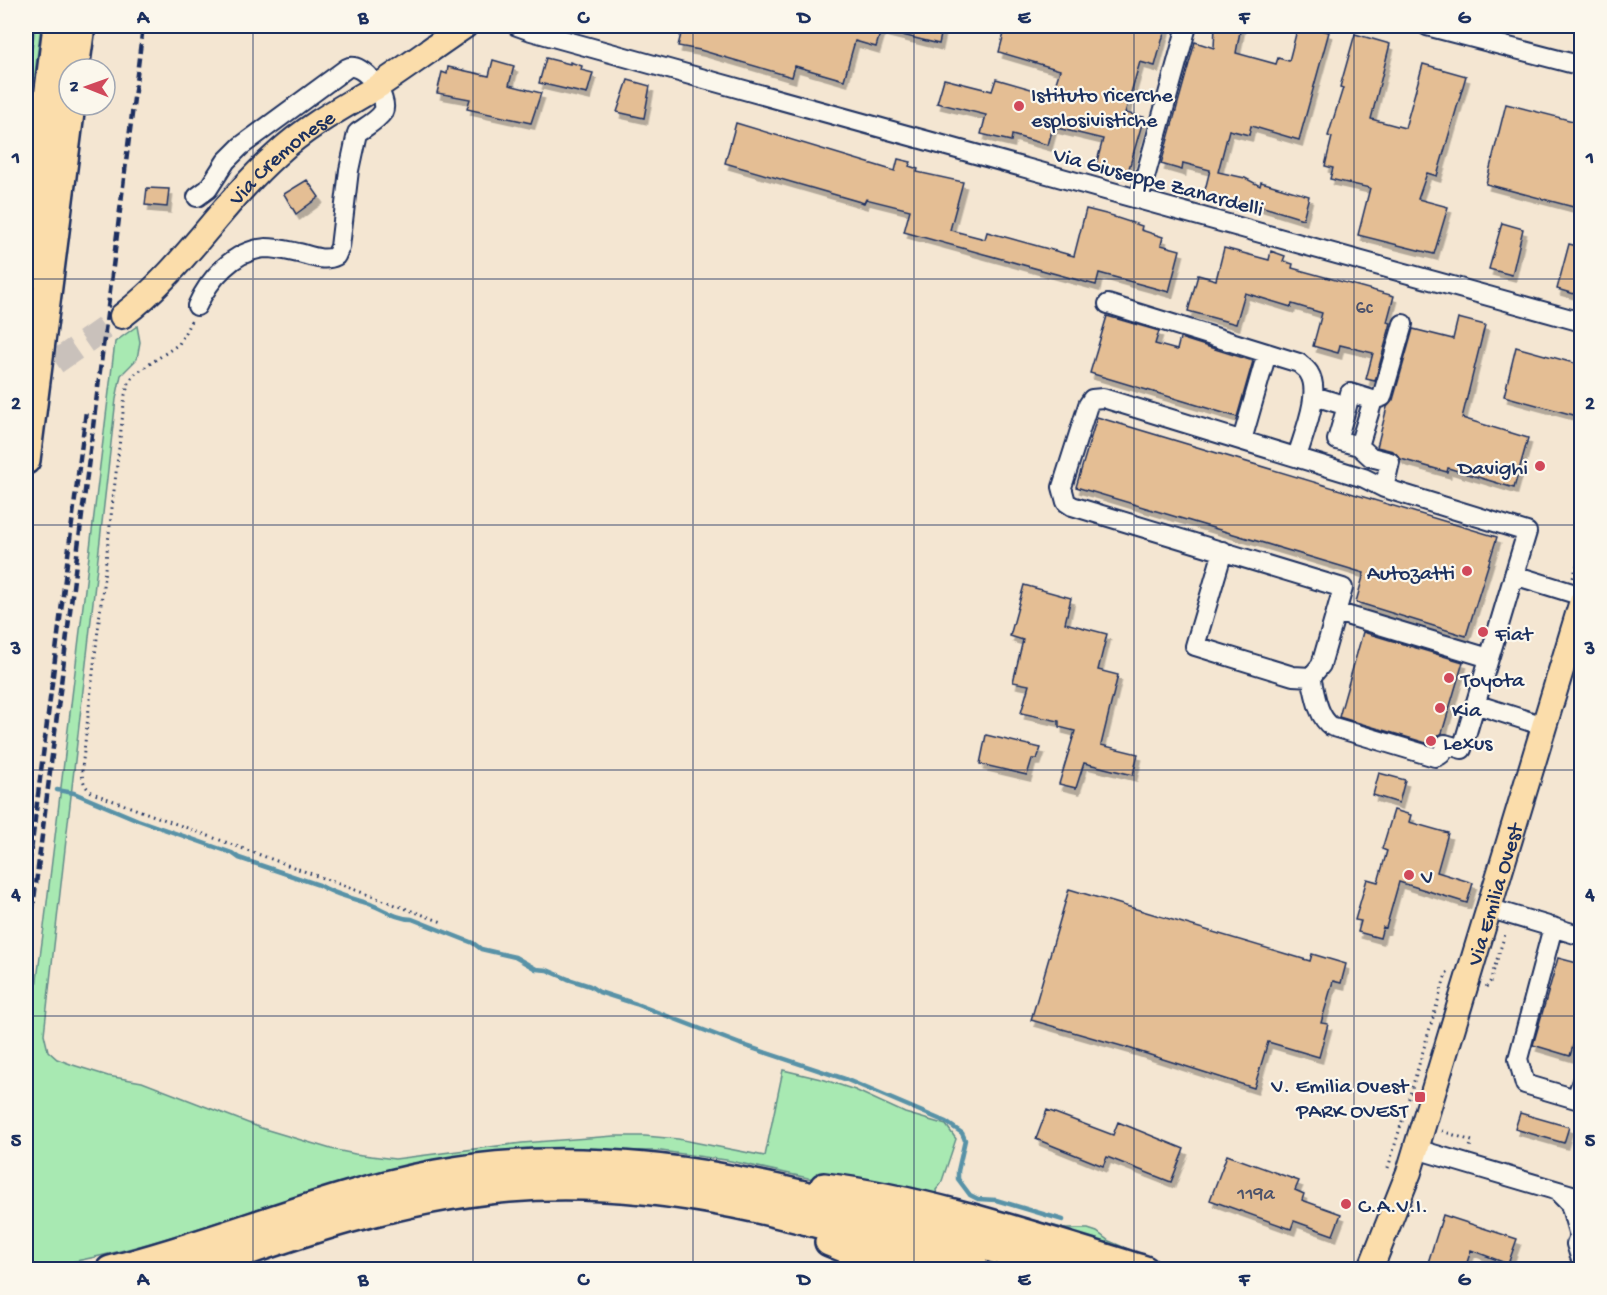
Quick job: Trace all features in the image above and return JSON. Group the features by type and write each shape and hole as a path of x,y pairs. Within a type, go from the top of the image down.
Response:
{"highway":[{"path":"26,273 57,26"},
{"path":"77,57 81,26"},
{"path":"26,460 69,117"},
{"path":"604,1162 647,1158 679,1159 795,1182 882,1194 1145,1269"},
{"path":"110,1269 181,1249 316,1205 418,1178 503,1165 544,1162 604,1162 671,1168 757,1184 864,1211 1063,1269"},
{"path":"193,1269 339,1222 424,1200 502,1188 565,1185 634,1188 721,1201 824,1226 976,1269"},
{"path":"565,1185 687,1203 753,1217 798,1230 899,1269"}],"main road":[{"name":"Via Cremonese","path":"122,316 165,279 256,174 278,153 309,128 376,87 465,26"},
{"name":"Via Emilia Ovest","path":"1370,1269 1409,1172 1499,911 1544,726 1580,608"},
{"name":"Via Emilia Ovest","path":"1388,1269 1409,1172"}],"street":[{"name":"Via Giuseppe Zanardelli","path":"516,26 1581,321"},
{"path":"1139,199 1187,26"},
{"path":"1426,26 1581,66"},
{"path":"197,306 205,290 221,271 244,254 267,248 325,259 336,256 340,248 349,170 357,133 384,110 384,101 376,87 360,69 350,66 241,146 226,161 208,189 198,197"},
{"path":"1108,304 1299,363 1309,372 1314,385 1314,396 1297,457"},
{"path":"1384,488 1390,462 1371,457 1359,446 1337,440 1350,393 1373,400 1382,398 1403,324"},
{"path":"1242,440 1268,353"},
{"path":"1314,396 1347,406"},
{"path":"1223,551 1195,646 1293,676 1311,676 1321,665 1343,588 1223,551 1072,506 1066,502 1062,487 1088,405 1092,399 1097,398 1242,440 1364,478 1384,488 1527,532 1462,749 1445,744 1442,755 1435,757 1331,726 1324,721 1311,676"},
{"path":"1359,446 1373,400"},
{"path":"1514,575 1580,608"},
{"path":"1336,612 1490,657"},
{"path":"1475,704 1544,726"},
{"path":"1499,911 1581,936"},
{"path":"1553,927 1518,1059 1525,1084 1576,1099 1581,1081"},
{"path":"1416,1149 1581,1198"},
{"path":"1557,1191 1570,1204 1580,1230 1576,1245 1581,1263"}],"path":[{"path":"197,306 185,336 179,344 135,374 130,380 125,395 82,760 82,780 89,791 95,794 442,922"},
{"path":"1483,990 1490,982 1499,911"},
{"path":"1440,1130 1472,1141 1464,1163"}],"green space":[{"path":"35,26 41,26 26,146 26,101"},
{"path":"137,326 140,342 137,359 121,375 116,399 44,1034 48,1051 57,1059 108,1076 142,1082 261,1128 331,1149 395,1159 522,1143 614,1136 678,1139 765,1156 783,1070 855,1090 905,1113 946,1125 956,1139 941,1184 936,1190 937,1195 1066,1229 1088,1229 1097,1232 1109,1241 1151,1259 1176,1266 1207,1269 1169,1269 925,1198 876,1186 808,1178 726,1160 661,1151 542,1150 277,1205 276,1203 121,1251 26,1269 26,1062 115,342"}],"building":[{"path":"683,26 867,26 881,30 876,47 855,41 844,80 795,66 792,77 700,50 678,46"},
{"path":"883,26 943,26 939,44 882,30"},
{"path":"1006,26 1166,26 1155,66 1140,62 1125,113 1144,117 1128,172 1096,165 1103,139 1053,127 1048,145 1012,135 1011,141 981,134 986,115 937,103 944,79 992,91 996,79 1052,95 1060,70 999,52"},
{"path":"1215,26 1241,26 1236,53 1276,64 1278,58 1289,61 1298,26 1329,32 1299,140 1251,126 1249,135 1229,130 1218,172 1245,178 1260,186 1261,182 1309,196 1303,219 1244,201 1243,203 1204,194 1210,170 1183,163 1182,170 1161,164 1195,42 1214,48"},
{"path":"1355,34 1390,44 1371,119 1405,128 1423,64 1466,76 1437,176 1427,173 1418,199 1448,207 1434,254 1358,235 1370,188 1330,179 1333,168 1325,166 1332,137 1328,136 1343,88 1340,87"},
{"path":"546,58 570,64 570,62 582,66 581,70 593,73 587,94 539,83"},
{"path":"493,60 514,66 509,85 541,93 531,123 467,109 470,99 437,93 442,72 447,74 448,67 489,76"},
{"path":"628,80 650,86 644,118 617,112"},
{"path":"1506,104 1581,123 1581,209 1486,184"},
{"path":"736,123 895,171 898,159 911,162 909,166 918,169 917,172 963,182 950,230 985,239 987,232 1074,256 1086,209 1142,226 1141,230 1163,237 1161,245 1180,250 1169,292 1099,273 1096,285 904,232 910,210 866,199 864,203 725,163"},
{"path":"307,180 319,197 296,214 284,194"},
{"path":"147,188 169,189 167,207 145,205"},
{"path":"1502,223 1523,229 1512,275 1489,269"},
{"path":"1569,244 1581,247 1581,296 1557,289"},
{"path":"1224,248 1269,260 1271,251 1285,256 1283,261 1293,264 1292,268 1394,296 1387,322 1391,323 1375,381 1366,379 1373,353 1340,345 1338,353 1313,346 1322,313 1292,304 1291,307 1245,293 1236,324 1188,311 1198,275 1216,280"},
{"path":"1107,316 1159,331 1155,344 1177,350 1180,338 1253,361 1237,417 1090,373"},
{"path":"1458,318 1485,325 1462,418 1528,438 1514,488 1448,468 1447,472 1401,459 1393,451 1377,447 1387,407 1393,400 1413,329 1453,339"},
{"path":"1516,347 1581,365 1581,417 1504,396"},
{"path":"1097,417 1497,537 1466,636 1356,602 1364,573 1076,487"},
{"path":"1024,585 1071,598 1065,623 1107,634 1098,670 1118,675 1101,745 1138,754 1133,775 1084,763 1076,788 1059,784 1075,731 1059,727 1059,721 1021,713 1029,685 1013,682 1023,640 1010,636"},
{"path":"1363,632 1463,662 1442,733 1433,745 1339,717"},
{"path":"986,735 1041,748 1037,759 1032,759 1027,775 980,764"},
{"path":"1379,773 1405,780 1399,803 1373,795"},
{"path":"1394,810 1411,815 1409,822 1448,833 1437,872 1473,883 1467,903 1399,882 1386,928 1383,927 1380,938 1358,932 1361,921 1355,920 1367,879 1378,882 1387,851 1382,849"},
{"path":"1069,889 1310,961 1312,954 1346,964 1341,983 1333,981 1321,1023 1328,1024 1319,1057 1268,1042 1254,1088 1031,1020"},
{"path":"1558,958 1581,964 1581,1018 1570,1056 1533,1045"},
{"path":"1047,1110 1113,1135 1118,1122 1184,1149 1171,1182 1107,1157 1103,1166 1036,1139"},
{"path":"1520,1113 1569,1127 1564,1143 1515,1129"},
{"path":"1227,1155 1299,1181 1295,1190 1304,1194 1302,1200 1341,1214 1333,1235 1294,1221 1291,1229 1210,1200"},
{"path":"1443,1215 1517,1239 1508,1264 1471,1250 1465,1269 1426,1269"}],"waterway":[{"path":"57,790 74,793 138,820 232,853 239,858 319,885 406,919 412,919 473,943 481,949 515,957 536,969 547,970 590,986 599,992 740,1044 845,1079 946,1122 962,1133 965,1140 958,1179 970,1195 978,1199 996,1200 1063,1220"}],"tunnel":[{"path":"26,383 122,316"}],"railway":[{"path":"26,964 143,26"},
{"path":"26,891 86,411"}],"place":[{"name":"Istituto ricerche esplosivistiche","path":"1019,106"},
{"name":"Davighi","path":"1540,466"},
{"name":"Autozatti","path":"1467,571"},
{"name":"Fiat","path":"1483,632"},
{"name":"Toyota","path":"1449,678"},
{"name":"Kia","path":"1440,708"},
{"name":"Lexus","path":"1431,741"},
{"name":"V","path":"1409,875"},
{"name":"V. Emilia Ovest PARK OVEST","path":"1420,1097"},
{"name":"C.A.V.I.","path":"1346,1204"}]}
